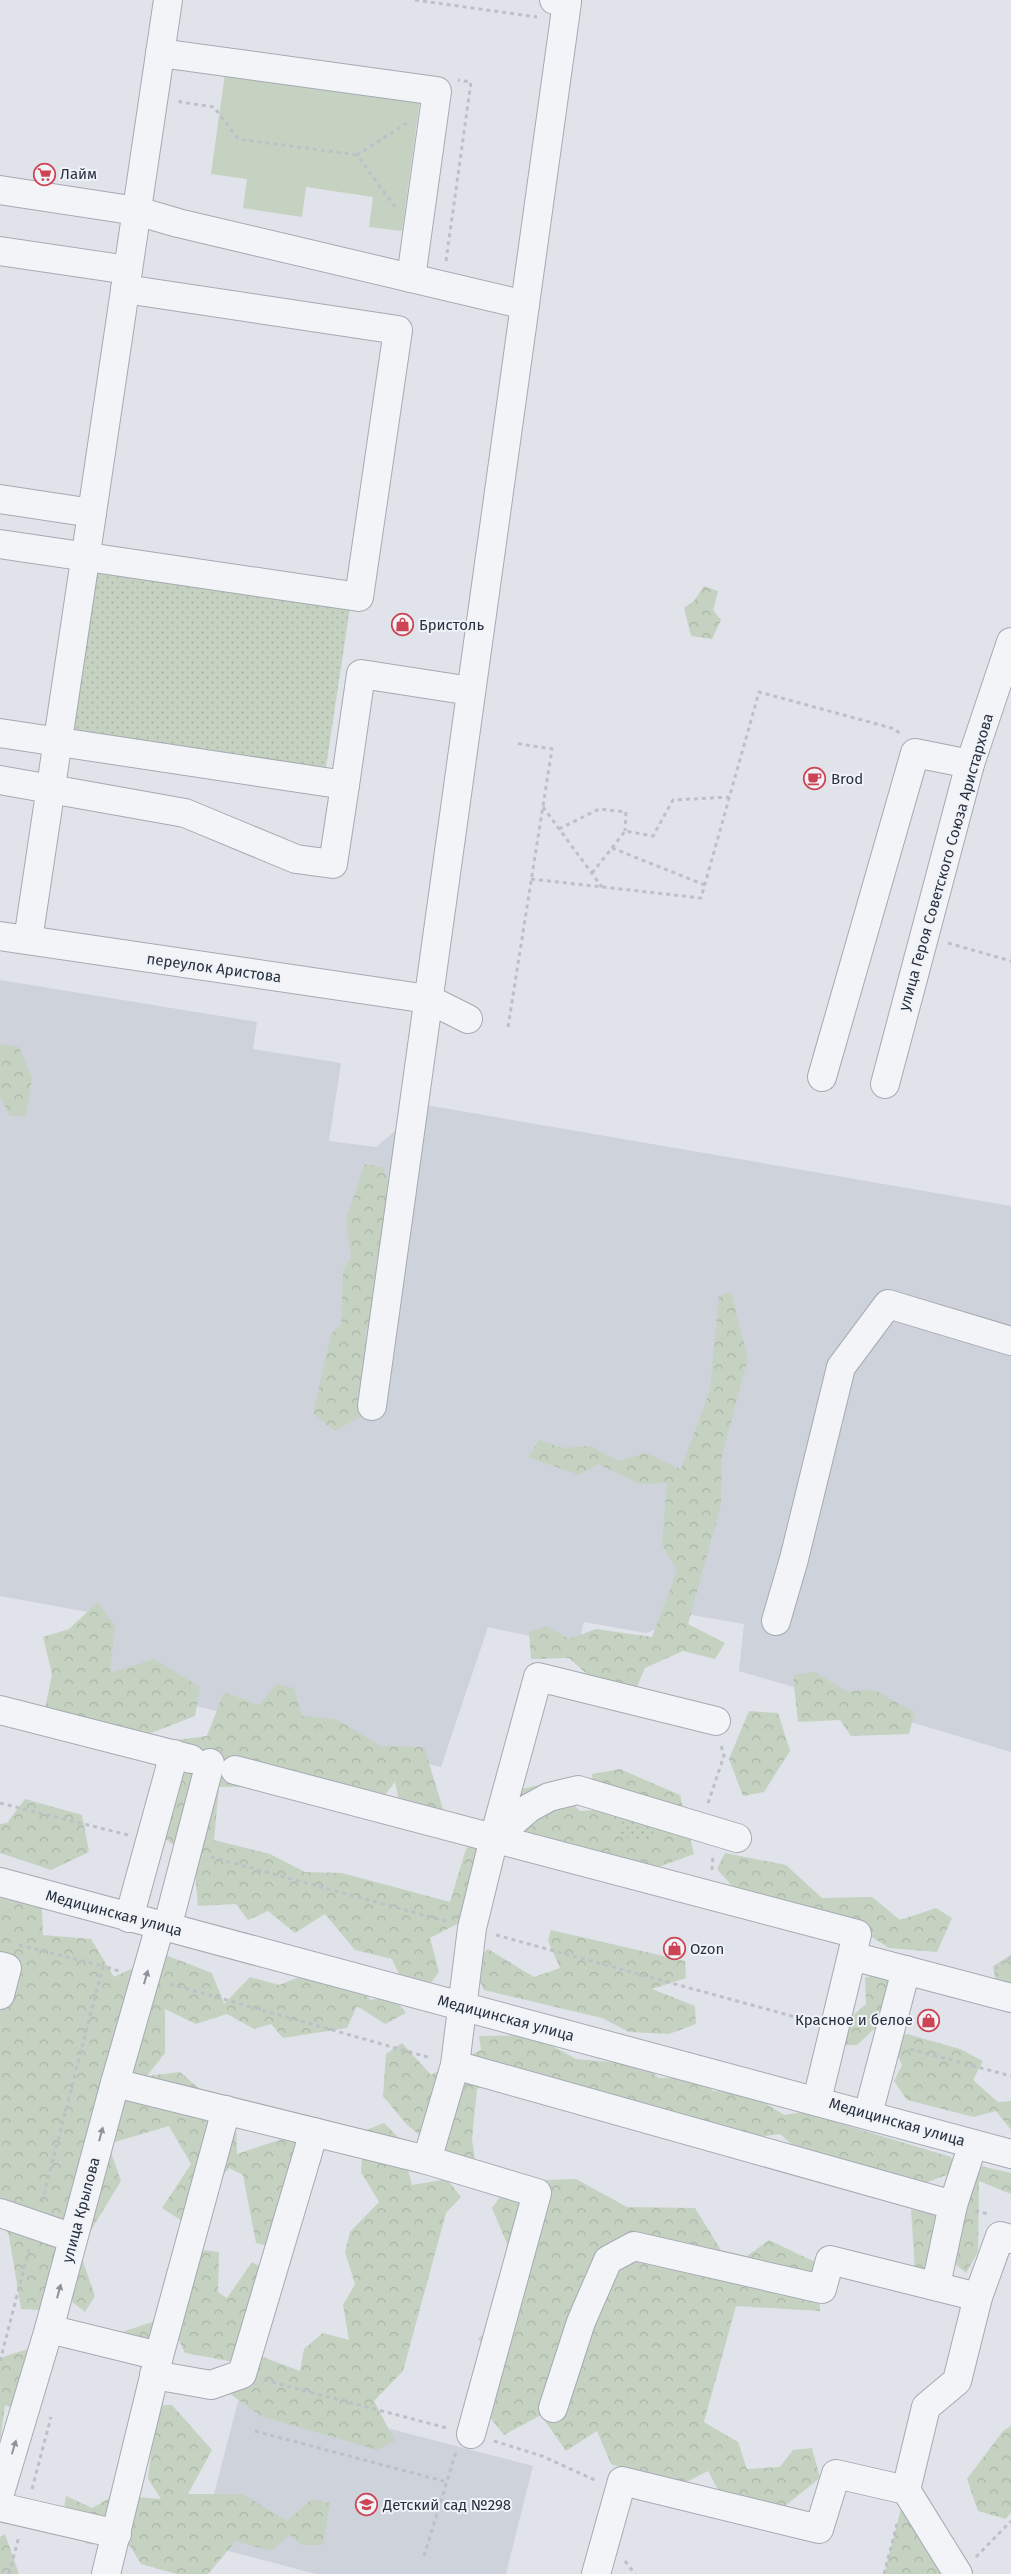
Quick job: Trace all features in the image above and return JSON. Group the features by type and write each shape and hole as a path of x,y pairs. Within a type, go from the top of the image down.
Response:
{"street":[{"path":"28,940 168,0"},
{"path":"372,1406 525,306 561,1"},
{"path":"160,53 437,91 410,278"},
{"path":"0,190 137,211 178,223 525,306"},
{"path":"0,251 126,279 398,330 359,597 0,544"},
{"path":"0,499 92,513"},
{"name":"улица Героя Советского Союза Аристархова","path":"885,1084 970,764 1011,642"},
{"path":"0,780 184,813 296,859 333,864 361,674 471,691"},
{"path":"0,733 345,785"},
{"path":"822,1077 915,753 970,764"},
{"name":"переулок Аристова","path":"0,936 428,999 468,1019"},
{"path":"776,1621 796,1550 841,1368 888,1304 1011,1341"},
{"path":"427,2160 455,2065 472,1928 494,1838 538,1677 716,1721"},
{"path":"2,1719 202,1762 857,1934 818,2100"},
{"path":"128,1918 150,1840 202,1762"},
{"name":"улица Крылова","path":"1,2491 49,2329 145,1979 164,1927 188,1850 202,1762"},
{"path":"494,1838 529,1808 550,1797 578,1790 737,1838"},
{"name":"Медицинская улица","path":"0,1882 128,1918 818,2100 1011,2154"},
{"path":"0,1995 7,1968 5,1954"},
{"path":"852,1956 1011,1998"},
{"path":"868,2114 906,1970"},
{"path":"455,2065 953,2205"},
{"path":"115,2083 427,2160 537,2193 471,2434"},
{"path":"111,2573 117,2534 157,2366 226,2110"},
{"path":"49,2329 211,2385 242,2374 314,2132"},
{"path":"936,2285 953,2205 973,2144"},
{"path":"0,2213 35,2227 73,2238"},
{"path":"906,2490 926,2407 957,2382 978,2297 1000,2236 1011,2239"},
{"path":"553,2408 581,2322 608,2260 634,2246 822,2289 830,2260 978,2297"},
{"path":"596,2574 622,2481 819,2529 836,2474 906,2490 965,2567"},
{"path":"1,2491 117,2534"}],"path":[{"path":"181,93 180,102 214,107 238,139 358,155"},
{"path":"531,879 701,898 759,692 895,729 915,753"},
{"path":"508,1027 552,749 514,743"},
{"path":"625,830 653,836 673,800 730,797"},
{"path":"542,807 602,887"},
{"path":"558,829 599,809 626,812 625,830 592,873"},
{"path":"612,848 705,885"},
{"path":"924,937 1011,960"},
{"path":"712,1864 715,1840 702,1822 724,1756 716,1721"},
{"path":"0,1802 150,1840"},
{"path":"188,1850 836,2028"},
{"path":"5,1954 103,1966 455,2065"},
{"path":"0,2361 103,1966"},
{"path":"887,2042 1011,2076"},
{"path":"953,2205 992,2215"},
{"path":"242,2374 471,2434 542,2456 594,2481 622,2481"},
{"path":"255,2431 447,2482"},
{"path":"424,2556 457,2446 471,2434"},
{"path":"884,2574 906,2490"},
{"path":"965,2567 1011,2521"}],"shaded area":[{"path":"0,980 257,1022 253,1049 341,1063 329,1141 376,1147 426,1105 1011,1206 1011,1752 739,1671 744,1624 692,1615 646,1633 584,1622 578,1646 488,1627 441,1767 88,1679 99,1614 0,1596"},
{"name":"Детский сад №298","path":"241,2390 533,2466 506,2574 316,2574 201,2544"}],"green space":[{"path":"225,73 420,100 402,231 369,227 373,197 306,187 302,217 243,208 247,179 211,174"},
{"path":"94,569 350,607 325,774 69,735"},
{"path":"704,586 718,591 713,610 721,620 712,639 691,636 684,608 694,601"},
{"path":"0,1044 19,1047 32,1078 26,1116 10,1116 0,1097"},
{"path":"365,1164 383,1167 394,1196 376,1261 375,1314 365,1331 368,1368 357,1397 363,1415 335,1431 313,1414 331,1334 341,1324 343,1270 351,1257 346,1219"},
{"path":"731,1292 748,1358 722,1456 721,1505 688,1624 725,1643 715,1659 683,1651 645,1668 636,1689 606,1691 569,1658 531,1659 529,1632 547,1626 569,1639 596,1629 652,1637 677,1571 662,1544 667,1483 640,1484 598,1464 579,1475 528,1457 539,1440 563,1448 591,1446 618,1461 646,1453 681,1469 710,1390 719,1296"},
{"path":"98,1602 115,1626 110,1673 154,1659 200,1687 195,1716 112,1748 45,1709 52,1674 43,1637 69,1629"},
{"path":"815,1672 846,1691 874,1690 915,1712 909,1734 851,1736 840,1720 798,1722 793,1675"},
{"path":"277,1684 294,1688 302,1716 336,1719 381,1746 424,1747 443,1809 427,1827 403,1819 395,1782 380,1801 289,1787 219,1787 214,1840 270,1854 305,1872 342,1873 450,1902 466,1849 477,1840 482,1859 467,1919 430,1938 439,1972 425,1991 403,1983 392,1959 355,1950 325,1914 295,1933 268,1911 248,1920 236,1904 198,1906 194,1859 146,1826 151,1781 169,1741 207,1736 224,1692 259,1705"},
{"path":"749,1711 778,1713 790,1751 764,1792 743,1796 729,1759"},
{"path":"620,1769 680,1795 694,1854 623,1880 524,1852 513,1791 552,1782 580,1811 595,1810 592,1774"},
{"path":"25,1799 82,1815 89,1852 51,1870 0,1853 0,1824 7,1823"},
{"path":"624,1816 655,1824 650,1844 619,1835"},
{"path":"725,1853 786,1865 822,1898 872,1897 900,1920 936,1908 952,1918 937,1952 889,1948 858,1928 757,1914 717,1869"},
{"path":"0,1893 30,1899 42,1908 43,1935 91,1939 114,1977 163,1954 212,1973 224,2004 250,1977 279,1985 307,1974 357,1988 371,2000 391,1995 406,2013 385,2024 357,2006 347,2028 283,2038 271,2024 254,2029 227,2014 196,2024 165,2009 165,2053 147,2076 180,2072 211,2099 236,2126 237,2154 288,2137 318,2159 270,2246 256,2243 243,2175 229,2168 185,2223 162,2208 191,2164 169,2126 108,2144 121,2181 79,2250 95,2296 85,2312 51,2285 39,2310 21,2309 9,2236 0,2215"},
{"path":"551,1930 685,1961 686,1978 652,1989 695,2006 696,2024 669,2034 629,2032 602,2018 484,1990 471,1964 488,1949 534,1977 560,1968 548,1941"},
{"path":"1011,1955 1011,2003 999,2000 993,1966"},
{"path":"878,1973 891,1983 888,2016 857,2045 845,2045 848,2020 866,2004 865,1978"},
{"path":"907,2034 960,2049 983,2061 973,2080 998,2102 1011,2101 1011,2130 996,2111 974,2117 907,2100 894,2081 902,2065 891,2038"},
{"path":"533,2035 576,2059 643,2065 659,2078 700,2078 713,2091 746,2091 784,2115 802,2112 951,2157 955,2166 981,2166 1011,2173 1011,2194 979,2181 978,2252 966,2273 938,2249 926,2271 915,2270 911,2210 936,2212 940,2228 949,2174 920,2185 816,2165 780,2134 736,2140 504,2073 477,2089 472,2139 475,2160 455,2163 407,2125 383,2096 386,2054 402,2043 431,2075 481,2050 479,2036"},
{"path":"384,2123 399,2138 412,2185 447,2179 461,2197 446,2213 403,2371 374,2401 395,2441 377,2450 261,2416 229,2393 234,2362 185,2353 175,2332 144,2348 119,2333 152,2322 182,2297 202,2250 219,2252 218,2292 227,2298 252,2262 263,2268 253,2302 263,2357 300,2371 304,2349 323,2333 349,2340 343,2305 355,2284 345,2252 350,2232 379,2202 361,2172 364,2131"},
{"path":"576,2179 627,2207 695,2208 721,2250 747,2256 769,2240 817,2263 820,2311 736,2306 704,2422 738,2442 747,2469 780,2467 793,2450 812,2448 820,2478 780,2510 722,2497 708,2471 675,2488 611,2464 597,2431 566,2451 541,2415 504,2435 474,2397 496,2365 478,2338 514,2318 511,2253 492,2208 512,2181"},
{"path":"49,2342 36,2418 5,2405 0,2442 0,2358"},
{"path":"149,2405 172,2405 212,2450 188,2494 243,2494 287,2521 312,2499 330,2503 323,2545 301,2545 290,2535 271,2551 236,2541 208,2574 177,2574 141,2564 130,2546 88,2544 61,2529 66,2496 92,2508 115,2495 161,2499 148,2479 153,2437"},
{"path":"1011,2426 1011,2512 1006,2519 978,2511 967,2479 1003,2431"},
{"path":"906,2490 958,2574 884,2574"},
{"path":"5,2534 19,2574 0,2574 0,2537"}],"place":[{"name":"Лайм","path":"44,174"},
{"name":"Бристоль","path":"403,625"},
{"name":"Brod","path":"815,779"},
{"name":"Ozon","path":"674,1949"},
{"name":"Красное и белое","path":"929,2020"},
{"name":"Детский сад №298","path":"367,2505"}]}
